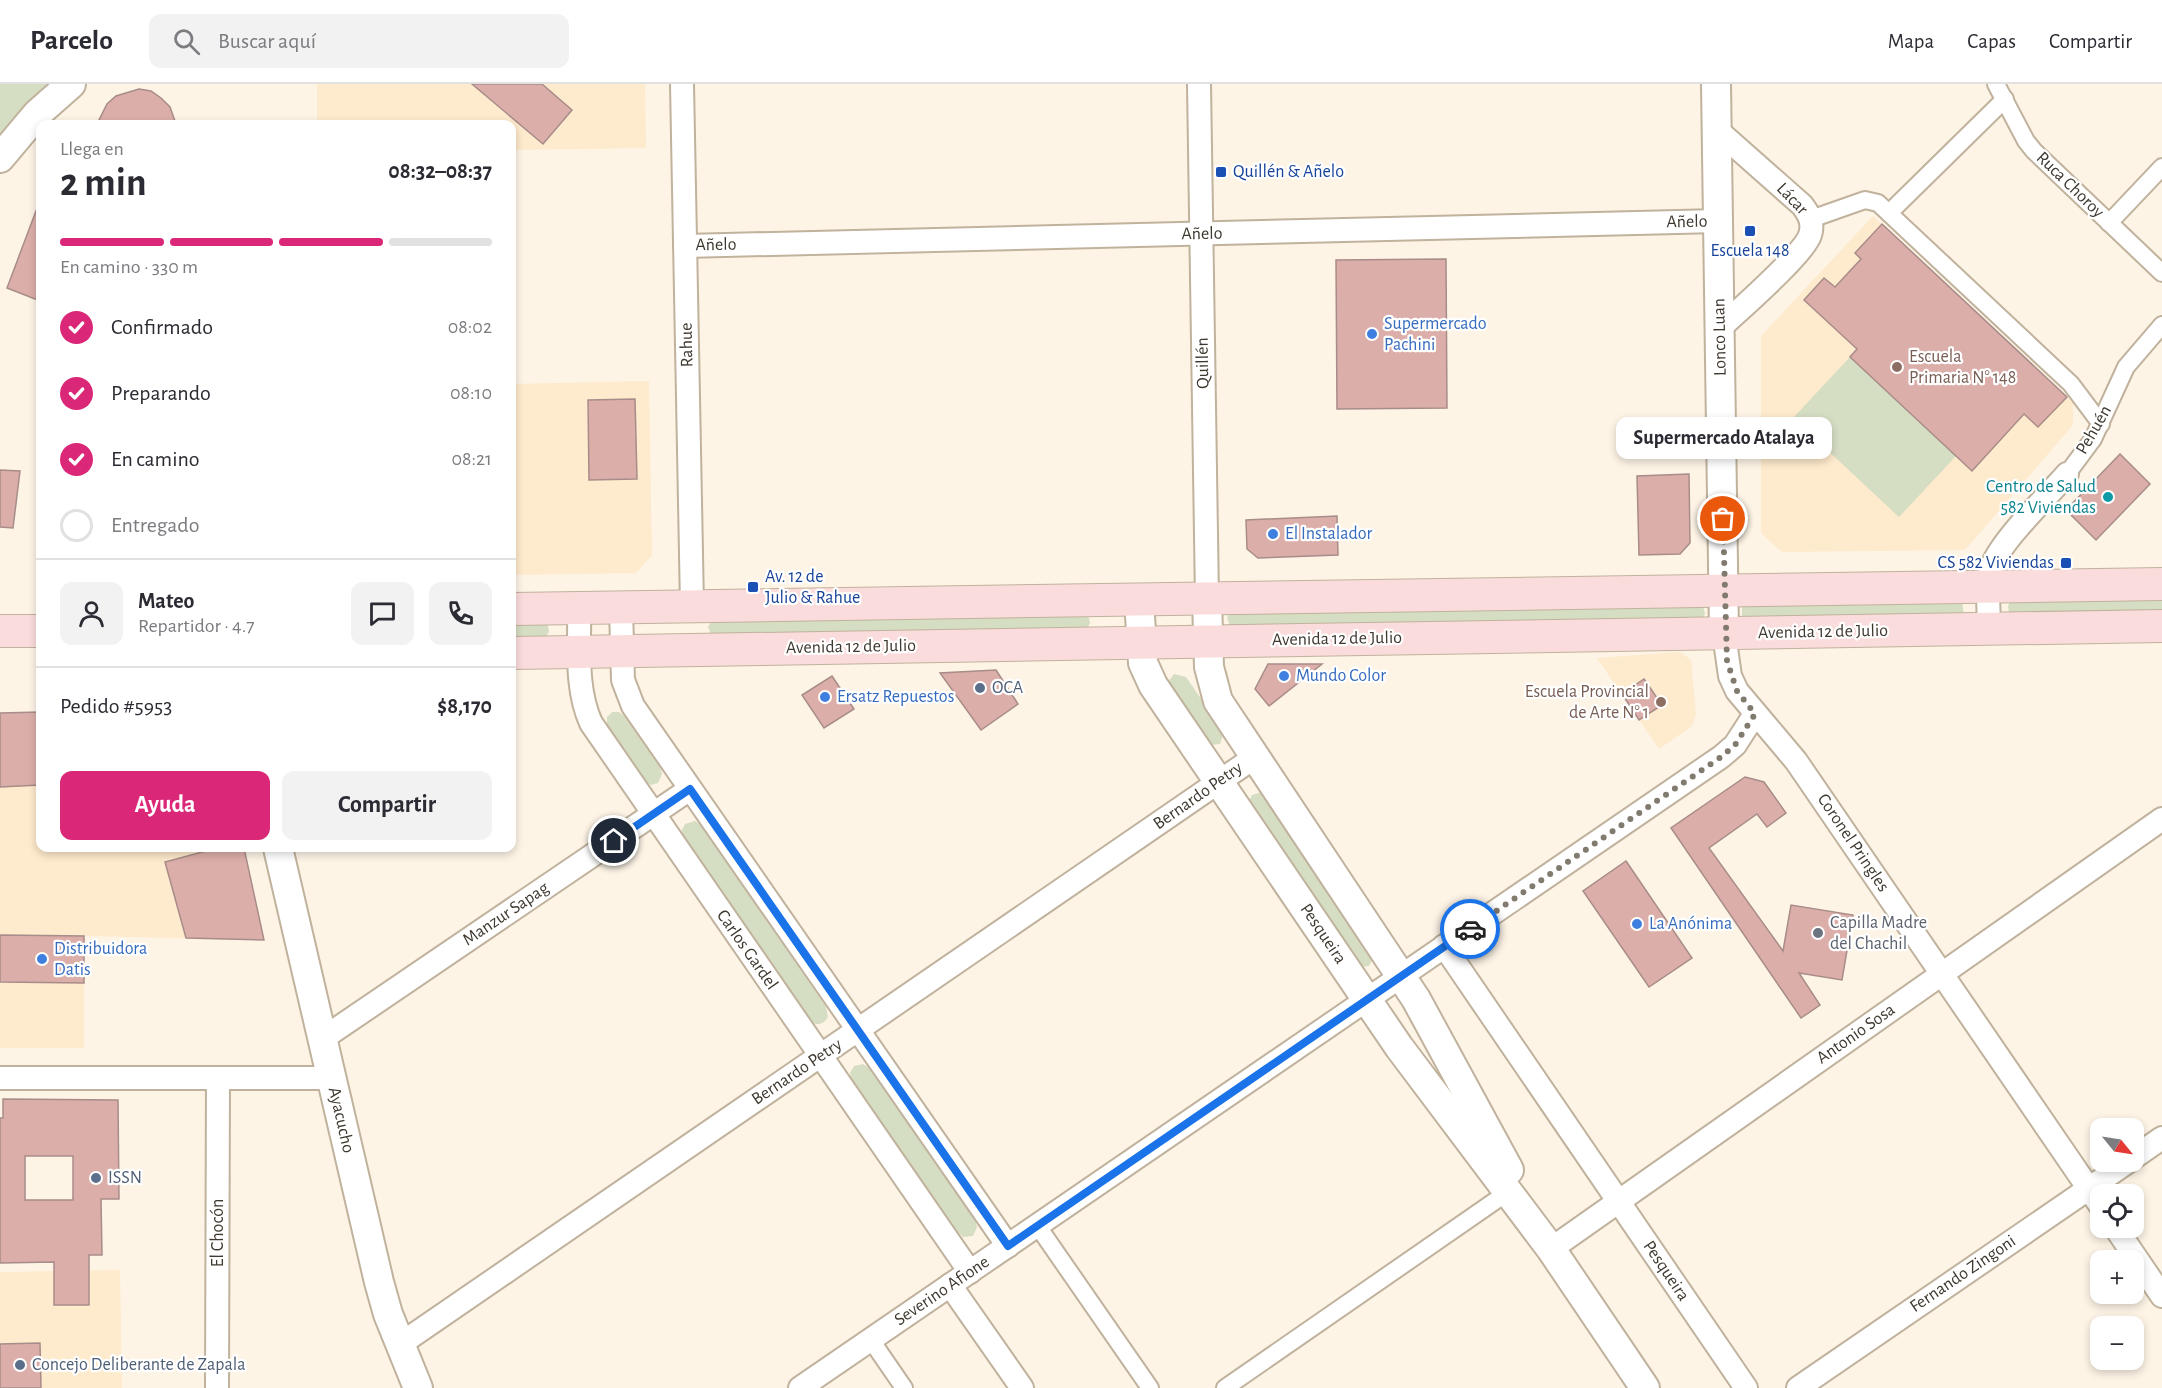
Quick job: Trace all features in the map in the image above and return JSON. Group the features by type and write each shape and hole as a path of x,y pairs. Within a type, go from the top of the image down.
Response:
{"main road":[{"path":"516,609 2162,584"},
{"name":"Avenida 12 de Julio","path":"516,653 2162,627"},
{"path":"0,631 36,631"}],"street":[{"path":"0,158 37,114 71,84"},
{"name":"Rahue","path":"682,84 692,606"},
{"name":"Quillén","path":"1199,84 1207,642"},
{"name":"Lonco Luan","path":"1716,84 1724,591"},
{"name":"Ruca Choroy","path":"1996,84 2006,99 2026,141 2162,273"},
{"path":"1889,213 2006,99"},
{"name":"Lácar","path":"1716,129 1802,205 1811,219 1810,235 1802,249 1719,329"},
{"path":"2109,223 2162,167"},
{"path":"1811,219 1865,200 1878,203 2071,384 2101,424"},
{"name":"Añelo","path":"685,246 1718,221"},
{"name":"Pehuén","path":"1989,629 1990,571 1997,555 2067,474 2101,424 2126,367 2159,333"},
{"name":"Coronel Pringles","path":"1724,591 1725,634 1730,676 1737,691 1796,761 2090,1191"},
{"name":"Pesqueira","path":"1139,600 1143,663 1153,685 1367,1000 1551,1249 1645,1388"},
{"name":"Carlos Gardel","path":"579,608 580,684 585,711 597,733 970,1272"},
{"path":"621,608 623,680 628,698 1008,1246"},
{"name":"Pesqueira","path":"1207,642 1214,691 1436,1033 1551,1249"},
{"name":"Severino Afione","path":"800,1388 1721,757 1735,745 1755,714"},
{"name":"Bernardo Petry","path":"399,1345 1255,757"},
{"name":"Manzur Sapag","path":"322,1039 690,789"},
{"name":"Antonio Sosa","path":"1551,1249 2162,819"},
{"name":"Ayacucho","path":"279,852 379,1282 399,1345 418,1388"},
{"name":"Pesqueira","path":"1444,946 1746,1388"},
{"path":"0,1078 332,1078"},
{"name":"El Chocón","path":"217,1388 218,1078"},
{"path":"2144,1150 2162,1138"},
{"name":"Fernando Zingoni","path":"2107,1184 2118,1172"},
{"path":"1225,1388 1508,1192"},
{"name":"Fernando Zingoni","path":"1798,1388 2090,1200"},
{"path":"1037,1225 1150,1388"},
{"path":"2122,1238 2162,1296"},
{"path":"950,1285 1022,1388"},
{"path":"871,1340 904,1388"}],"shaded area":[{"path":"317,84 645,84 646,148 516,150 516,120 317,120"},
{"name":"Escuela Primaria N° 148","path":"1873,216 2073,403 2073,425 1965,550 1782,552 1761,533 1761,336"},
{"path":"649,381 652,555 636,573 516,575 516,384"},
{"name":"Escuela Provincial de Arte N° 1","path":"1680,652 1691,660 1696,715 1692,726 1659,749 1597,658"},
{"path":"36,750 36,852 245,852 264,940 84,936 84,1048 0,1048 0,751"},
{"path":"120,1270 122,1388 0,1388 0,1272"}],"green space":[{"path":"0,84 53,84 0,137"},
{"path":"1850,357 1956,456 1899,517 1793,418"},
{"path":"2162,593 2162,617 2009,613 2008,606 2011,599"},
{"path":"1962,602 1964,614 1742,617 1742,606"},
{"path":"1703,606 1705,614 1702,621 1231,628 1227,618 1231,611"},
{"path":"1088,615 1090,623 1087,630 712,637 708,627 712,620"},
{"path":"516,619 547,623 549,631 546,638 516,642"},
{"path":"1174,674 1186,677 1224,732 1220,744 1210,745 1168,682"},
{"path":"612,712 619,712 624,716 660,767 662,774 658,783 651,785 645,782 607,728 607,717"},
{"path":"1262,792 1374,957 1369,966 1359,967 1249,801 1252,795"},
{"path":"695,821 701,825 826,1007 828,1017 823,1023 811,1022 683,837 682,830 685,824"},
{"path":"863,1064 869,1068 975,1220 977,1227 973,1236 963,1237 958,1232 852,1080 850,1073 854,1066"}],"building":[{"path":"472,84 542,84 572,110 543,144"},
{"path":"139,89 151,91 170,107 175,120 99,120 107,104 116,96"},
{"path":"36,211 36,299 7,288"},
{"path":"1882,224 2067,397 2038,427 2024,414 1972,471 1850,357 1857,349 1804,300 1824,278 1835,287 1861,259 1855,253"},
{"name":"Supermercado Pachini","path":"1446,259 1447,408 1337,409 1336,260"},
{"path":"635,399 637,479 589,480 588,400"},
{"name":"Centro de Salud 582 Viviendas","path":"2120,454 2150,484 2096,540 2066,510"},
{"path":"0,470 20,471 13,528 0,527"},
{"path":"1689,474 1690,543 1680,554 1639,555 1637,476"},
{"path":"1337,516 1338,555 1258,558 1247,549 1246,520"},
{"name":"Mundo Color","path":"1268,664 1322,664 1269,706 1255,689"},
{"name":"OCA","path":"996,670 1018,704 981,730 940,673"},
{"name":"Ersatz Repuestos","path":"832,676 854,709 824,728 802,695"},
{"path":"1644,679 1662,705 1639,720 1622,694"},
{"path":"36,712 36,785 0,787 0,713"},
{"path":"1745,777 1764,782 1786,813 1767,827 1757,814 1709,848 1783,951 1791,905 1853,915 1842,980 1799,973 1820,1005 1801,1018 1671,828"},
{"path":"202,852 245,852 264,940 186,938 165,862"},
{"name":"La Anónima","path":"1626,861 1692,958 1649,987 1583,891"},
{"name":"Distribuidora Datis","path":"0,935 84,936 84,983 0,982"},
{"name":"ISSN","path":"3,1099 118,1100 119,1199 101,1199 102,1255 89,1255 89,1305 54,1305 54,1262 0,1263 0,1118 3,1118","holes":["25,1156 73,1156 73,1200 25,1200"]},
{"name":"Concejo Deliberante de Zapala","path":"40,1343 41,1388 0,1388 0,1344"}],"way so far":[{"path":"1470,929 1721,757 1735,745 1755,714 1737,691 1730,676 1727,661 1723,519"}],"place":[{"name":"Quillén & Añelo","path":"1221,172"},
{"name":"Escuela 148","path":"1750,231"},
{"name":"Supermercado Pachini","path":"1372,334"},
{"name":"Escuela Primaria N° 148","path":"1897,367"},
{"name":"Centro de Salud 582 Viviendas","path":"2108,497"},
{"name":"Supermercado Atalaya","path":"1723,519"},
{"name":"El Instalador","path":"1273,534"},
{"name":"CS 582 Viviendas","path":"2066,563"},
{"name":"Av. 12 de Julio & Rahue","path":"753,587"},
{"name":"Mundo Color","path":"1284,676"},
{"name":"OCA","path":"980,688"},
{"name":"Ersatz Repuestos","path":"825,697"},
{"name":"Escuela Provincial de Arte N° 1","path":"1661,702"},
{"name":"La Anónima","path":"1637,924"},
{"name":"Capilla Madre del Chachil","path":"1818,933"},
{"name":"Distribuidora Datis","path":"42,959"},
{"name":"ISSN","path":"96,1178"},
{"name":"Concejo Deliberante de Zapala","path":"20,1365"}],"route":[{"path":"614,841 690,789 1008,1246 1470,929"}]}
